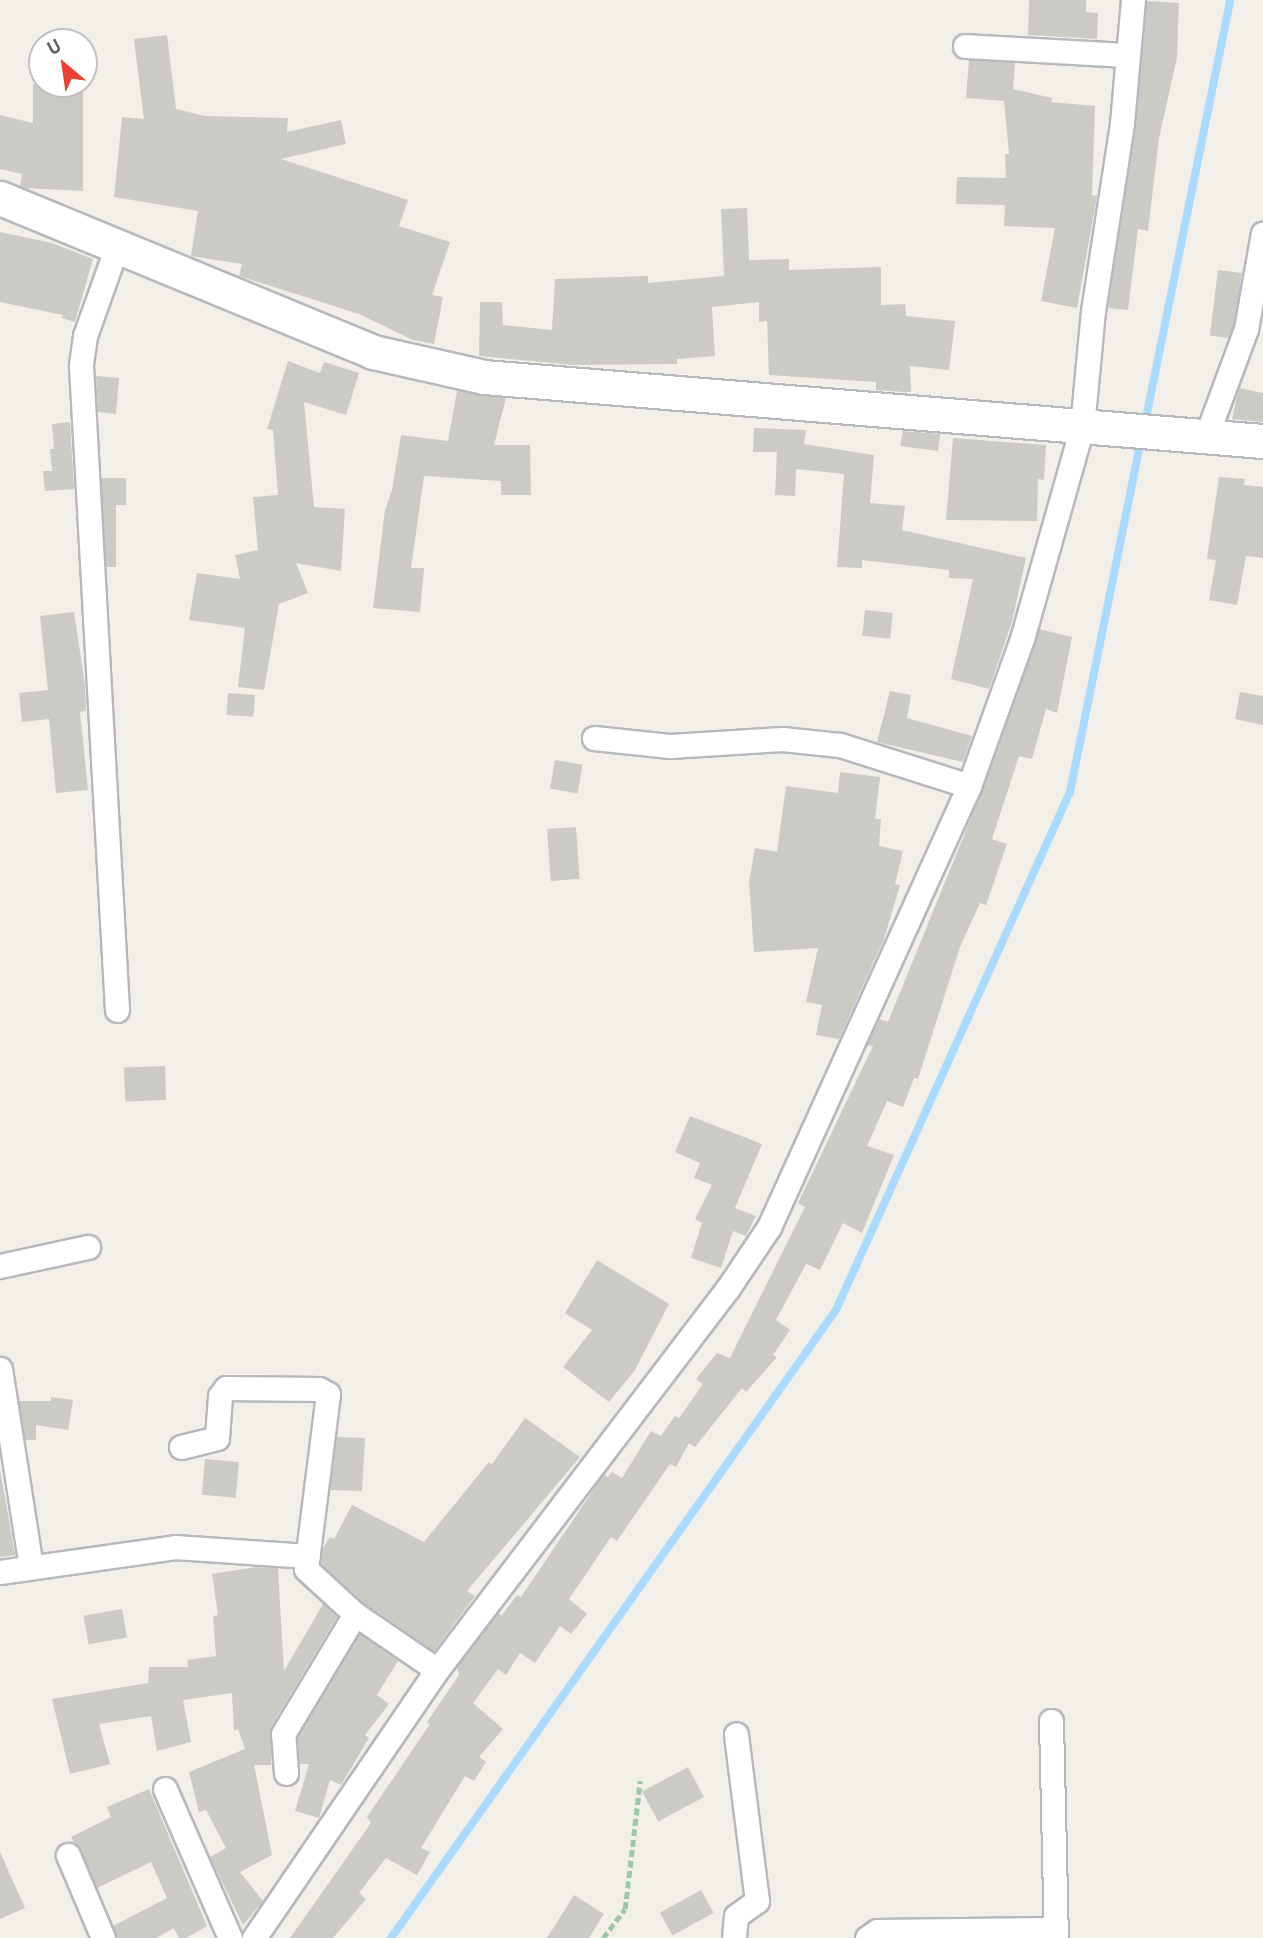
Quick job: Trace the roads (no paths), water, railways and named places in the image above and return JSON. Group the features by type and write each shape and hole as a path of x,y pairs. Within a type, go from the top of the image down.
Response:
{"street":[{"path":"254,1938 437,1670 728,1288 769,1227 970,786 1095,429 1133,0"},
{"path":"965,46 1128,55"},
{"path":"0,198 373,352 484,377 1263,441"},
{"path":"1204,437 1246,329 1263,233"},
{"path":"117,246 85,336 81,366 117,1010"},
{"path":"594,738 670,746 782,739 840,745 970,786"},
{"path":"0,1266 88,1247"},
{"path":"0,1369 31,1567"},
{"path":"181,1447 218,1438 220,1396 226,1388 319,1389 328,1394 308,1574 355,1614 437,1670"},
{"path":"0,1572 188,1546 229,1554 308,1556"},
{"path":"286,1773 283,1734 355,1614"},
{"path":"1051,1721 1056,1937"},
{"path":"734,1938 736,1916 757,1901 736,1734"},
{"path":"165,1789 230,1938"},
{"path":"68,1855 103,1938"},
{"path":"867,1938 877,1931 1048,1929 1056,1937"}],"waterway":[{"path":"1145,423 1230,0"},
{"path":"391,1938 836,1310 1070,792 1141,439"}]}
